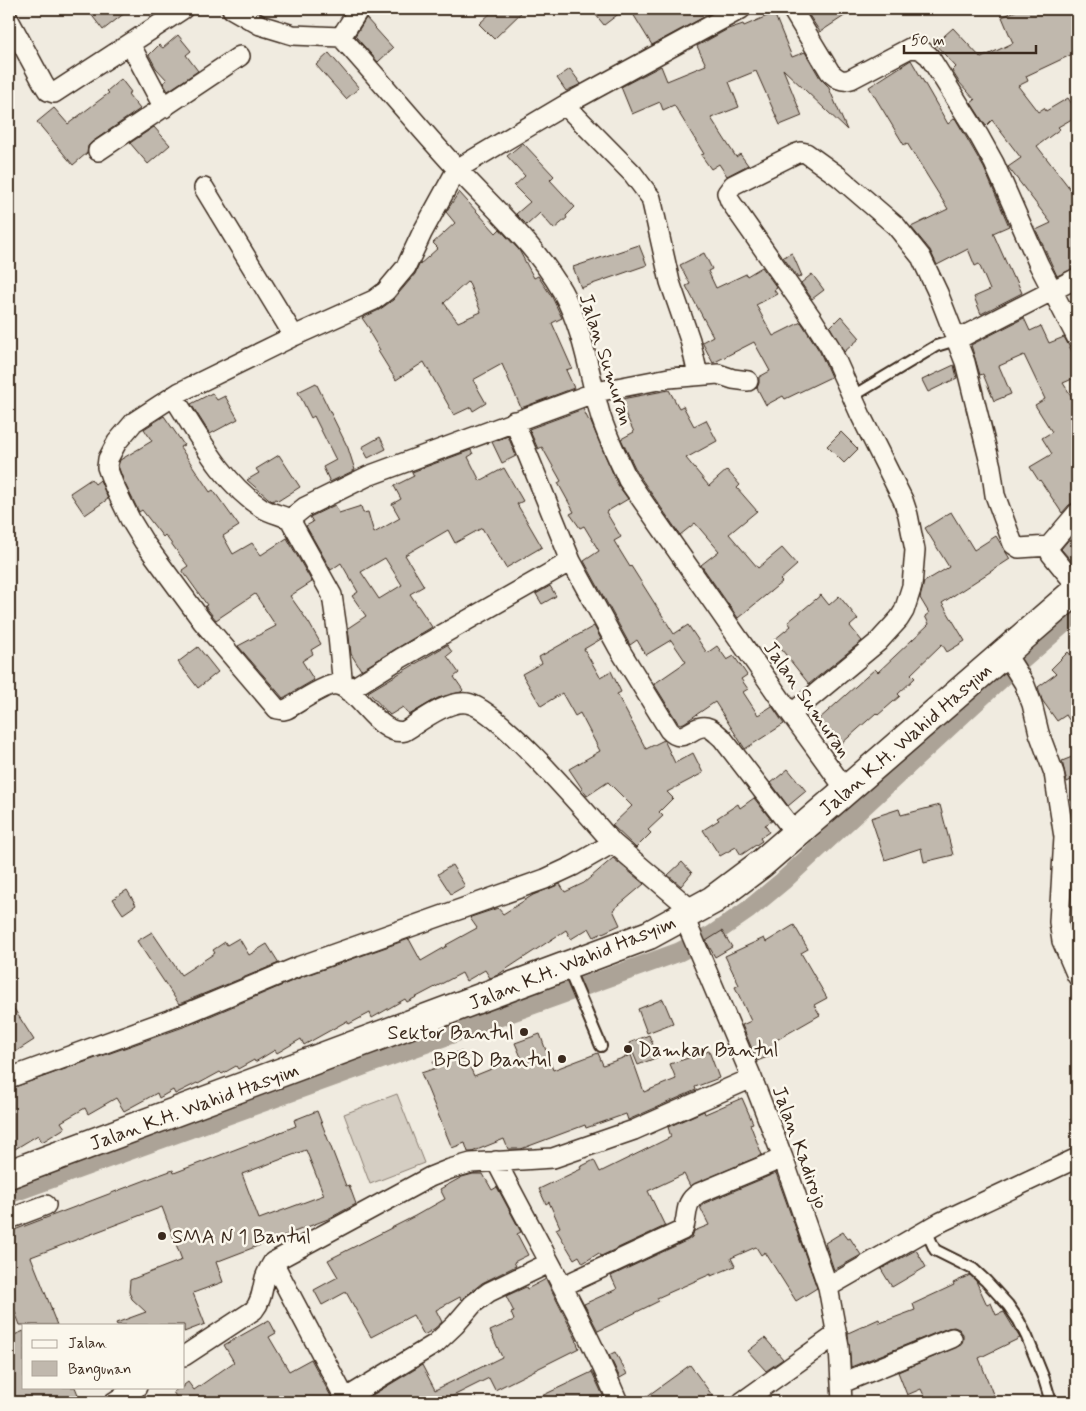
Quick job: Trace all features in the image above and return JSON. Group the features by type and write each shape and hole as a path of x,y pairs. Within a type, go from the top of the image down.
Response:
{"main road":[{"name":"Jalan K.H. Wahid Hasyim","path":"9,1174 472,1003 570,971 688,917 727,890 796,834 846,790 1008,657 1077,590"}],"street":[{"path":"9,20 42,83 48,91 54,93 183,9"},
{"path":"232,9 260,25 293,35 341,37 359,9"},
{"path":"688,917 517,739 478,707 467,703 446,707 405,731 395,732 387,728 345,689 331,685 287,709 277,708 202,620 144,542 130,519 109,474 108,459 117,442 134,422 173,396 294,336 374,300 386,291 406,267 422,233 457,169 565,105 741,9"},
{"path":"792,9 830,72 841,80 852,78 910,48 920,49 925,52 939,71 994,164 1052,292 1077,338"},
{"name":"Jalan Sumuran","path":"341,37 541,261 570,307 596,392 600,414 628,480 846,790"},
{"path":"130,44 164,108"},
{"path":"98,151 240,56"},
{"path":"565,105 633,174 651,198 670,282 690,340 698,375"},
{"path":"791,714 892,629 904,611 912,586 915,550 908,515 898,487 861,416 822,333 730,202 727,193 733,185 801,152 812,156 886,218 921,257 938,293 967,372 991,467 995,496 1013,544 1019,548 1049,546 1077,513"},
{"path":"204,188 294,336"},
{"path":"956,340 1077,278"},
{"path":"290,519 305,508 368,476 596,392 669,378 698,375 718,374 733,380 748,381"},
{"path":"173,396 205,446 234,485 263,509 290,519 332,595 345,689"},
{"path":"514,421 571,561 618,648 669,730 673,735 680,736 700,728 710,728 722,738 796,834"},
{"path":"1049,546 1052,554 1077,586"},
{"path":"345,689 571,561"},
{"path":"1008,657 1024,683 1032,704 1039,733 1054,773 1064,844 1059,922 1062,941 1077,976"},
{"path":"9,1078 185,1014 300,966 545,879 573,866 614,842"},
{"name":"Jalan Kadirojo","path":"688,917 696,945 752,1078 783,1158 828,1287 837,1334 842,1402"},
{"path":"185,1355 254,1310 263,1294 266,1276 273,1262 430,1177 471,1162 553,1158 634,1130 752,1078"},
{"path":"563,1286 683,1230 690,1198 783,1158"},
{"path":"828,1287 941,1222 1077,1158"},
{"path":"496,1161 563,1286 618,1402"},
{"path":"9,1219 46,1206"},
{"path":"273,1262 347,1400 435,1344 484,1295 549,1263"},
{"path":"742,1402 837,1334"},
{"path":"842,1384 952,1338"},
{"path":"114,1402 135,1388"}],"lane":[{"path":"853,396 936,346 956,340"},
{"path":"570,971 601,1046"},
{"path":"926,1230 935,1250 973,1269 986,1280 1008,1305 1026,1336 1044,1379 1050,1402"}],"shaded area":[{"path":"397,1094 424,1163 370,1184 344,1114"}],"building":[{"path":"87,9 130,9 103,30"},
{"path":"495,9 525,9 494,39 479,24"},
{"path":"591,9 625,9 604,25"},
{"path":"630,9 716,9 717,10 652,45"},
{"path":"805,9 855,9 820,32"},
{"path":"1020,9 1077,9 1077,52 1026,76 1028,81 1018,86 1038,112 1044,108 1046,111 1068,98 1072,104 1077,101 1077,116 1058,127 1060,129 1037,146 1071,190 1077,184 1077,267 1057,276 1036,230 1051,223 1008,167 1021,158 992,120 986,126 971,103 975,100 952,71 956,67 935,44 953,28 981,58 1013,43 1002,17"},
{"path":"774,13 792,57 805,52 820,78 828,86 847,130 783,69 802,116 780,125 756,71 729,82 739,107 711,118 736,157 740,154 748,165 727,176 719,164 711,169 701,155 704,154 674,105 663,110 660,102 632,114 621,87 661,66 667,81 706,65 697,46 728,29 743,24 744,26"},
{"path":"366,18 393,48 378,62 355,36"},
{"path":"178,35 191,51 186,55 198,71 168,91 163,83 167,80 156,68 149,55 159,45 163,48"},
{"path":"329,53 359,88 346,99 316,65"},
{"path":"911,60 948,124 955,118 984,168 1009,226 993,233 1013,278 1015,277 1022,293 981,314 974,297 990,290 979,264 975,266 968,249 937,265 930,250 911,227 948,209 907,143 904,145 869,87"},
{"path":"570,69 581,84 566,91 557,78"},
{"path":"121,79 131,92 128,94 140,109 92,142 88,146 87,153 73,165 37,122 54,108 68,124 109,93 107,91"},
{"path":"154,127 170,145 148,164 130,143"},
{"path":"523,143 554,176 550,180 575,207 566,216 567,218 554,229 540,213 527,225 516,214 530,202 514,186 525,176 507,156"},
{"path":"459,192 496,233 500,229 519,250 534,278 538,276 552,297 562,318 552,323 572,368 566,370 574,388 521,408 502,364 473,380 486,403 473,411 471,407 454,415 424,362 396,380 378,351 380,350 369,332 371,331 362,318 379,310 393,300 415,274 419,265 438,248 433,243 455,223 446,212","holes":["468,281 481,312 458,322 444,303"]},
{"path":"639,245 647,265 581,288 573,267"},
{"path":"704,253 712,269 708,271 716,288 746,274 747,276 762,267 777,288 774,290 777,294 756,305 773,336 801,322 820,352 831,377 785,399 783,396 766,405 757,388 759,377 770,371 754,342 713,363 702,342 713,336 686,286 690,284 680,265"},
{"path":"792,253 802,276 798,278 783,257"},
{"path":"812,274 824,290 812,299 801,283"},
{"path":"841,316 860,338 844,352 830,327"},
{"path":"1024,318 1030,331 1041,326 1049,343 1064,337 1074,355 1077,353 1077,377 1063,383 1077,405 1077,502 1069,505 1062,513 1030,467 1052,454 1042,438 1052,432 1035,405 1045,399 1024,355 999,366 1011,394 994,401 983,374 980,375 971,345"},
{"path":"954,365 957,378 928,392 922,380"},
{"path":"316,383 348,448 355,470 330,482 323,467 336,460 314,416 311,418 298,392"},
{"path":"669,390 679,408 683,406 694,426 706,420 717,441 686,458 709,486 727,470 740,485 737,488 757,511 729,534 758,568 782,548 797,565 780,580 782,582 738,618 701,565 719,551 695,523 680,535 638,474 621,439 634,432 619,401"},
{"path":"212,393 217,400 225,396 238,419 210,434 191,404"},
{"path":"583,409 590,420 618,485 628,499 606,512 621,537 614,541 630,567 674,634 688,625 707,653 717,646 727,660 734,656 747,675 741,679 748,689 743,692 758,715 772,706 784,724 745,749 715,702 684,723 678,723 654,684 686,662 671,640 646,655 637,640 630,645 584,561 599,551 584,526 580,528 570,514 574,512 558,483 561,481 542,447 538,449 529,429"},
{"path":"164,416 184,445 180,447 210,492 213,490 239,526 223,536 233,554 252,543 261,555 287,538 312,582 290,596 321,644 311,650 313,654 302,661 314,680 283,698 238,646 276,626 255,594 216,620 182,570 188,566 165,535 163,537 142,510 139,512 124,482 118,466 120,460 152,441 144,429"},
{"path":"841,432 858,449 844,463 827,446"},
{"path":"508,436 516,456 502,463 492,442"},
{"path":"380,437 386,449 368,458 362,447"},
{"path":"471,450 473,454 468,457 480,481 504,468 523,501 517,504 542,547 506,568 482,528 455,543 448,530 405,555 424,586 410,594 432,627 361,670 351,654 348,628 366,616 352,596 358,592 341,563 331,570 306,526 313,522 310,517 335,505 339,513 361,506 363,513 368,512 374,533 400,518 392,504 401,499 394,486 414,476 412,472","holes":["385,558 402,585 379,599 361,572"]},
{"path":"279,455 300,487 278,501 276,499 272,501 247,480 259,473 256,469"},
{"path":"91,479 95,484 100,480 108,499 85,515 70,493"},
{"path":"951,512 974,550 996,536 1010,559 942,603 965,641 947,652 942,644 911,674 915,678 898,694 900,696 878,715 876,713 840,745 818,720 875,669 878,672 929,624 925,616 929,613 920,598 924,582 949,567 925,528"},
{"path":"1077,530 1077,567 1061,549"},
{"path":"550,586 556,596 542,604 536,594"},
{"path":"821,595 829,605 839,596 858,619 850,626 862,641 809,684 774,640 791,626 788,622"},
{"path":"594,626 601,639 584,649 600,677 611,671 621,692 617,694 646,749 664,740 675,763 693,753 703,773 667,792 673,798 659,812 663,816 648,830 651,833 636,848 612,825 632,806 608,782 587,796 569,769 600,751 580,713 575,716 562,693 541,706 522,674 542,663 539,657"},
{"path":"447,645 452,652 447,656 459,673 454,677 463,690 461,692 438,698 409,715 403,707 390,715 368,692"},
{"path":"198,647 218,672 198,688 178,662"},
{"path":"1068,652 1077,662 1077,732 1066,715 1057,721 1042,700 1038,687 1056,674 1051,669"},
{"path":"1077,755 1077,777 1067,782 1062,761"},
{"path":"788,769 806,791 788,806 771,783"},
{"path":"754,798 772,821 765,825 769,832 760,838 762,841 741,855 736,847 720,856 703,830 719,820 717,818 738,804 740,808"},
{"path":"940,805 953,855 924,862 921,848 885,860 871,818 899,809 901,815"},
{"path":"613,858 644,884 613,910 620,925 594,937 589,928 571,939 566,930 496,976 490,978 485,970 466,981 462,973 407,1002 405,999 372,1018 370,1013 349,1024 347,1021 304,1045 301,1039 277,1053 275,1050 255,1062 254,1060 238,1069 236,1066 222,1074 220,1072 175,1094 173,1090 159,1098 157,1093 124,1111 116,1098 88,1114 85,1108 61,1122 65,1128 42,1142 38,1135 15,1149 14,1147 9,1150 9,1089 189,1025 304,976 409,939 421,961 477,928 471,917 498,908 503,914 533,895 560,884 565,892 584,883"},
{"path":"682,862 692,873 681,886 668,875"},
{"path":"452,865 465,886 451,894 438,874"},
{"path":"127,890 136,905 123,914 113,899"},
{"path":"794,925 808,949 801,953 827,998 814,1005 820,1015 773,1042 778,1053 757,1061 742,1025 751,1021 735,987 739,985 725,956 764,938 766,942"},
{"path":"722,931 732,947 715,957 706,941"},
{"path":"152,932 181,975 215,953 213,950 225,942 227,945 239,938 249,955 267,944 279,963 179,1004 137,941"},
{"path":"663,999 673,1023 647,1033 638,1009"},
{"path":"9,1001 34,1040 9,1056"},
{"path":"540,1034 553,1070 598,1053 603,1065 631,1055 644,1092 676,1079 670,1064 709,1051 719,1078 695,1087 696,1090 628,1120 626,1114 586,1128 585,1125 521,1149 508,1149 504,1139 472,1152 468,1152 465,1143 452,1148 421,1073 436,1068 433,1062 461,1051 474,1076 521,1057 515,1043"},
{"path":"649,1035 658,1057 638,1065 629,1043"},
{"path":"742,1098 753,1123 750,1124 762,1155 690,1186 684,1174 648,1191 665,1226 601,1256 599,1253 583,1263 579,1256 574,1259 556,1229 560,1227 549,1202 546,1204 539,1189 581,1169 580,1167 594,1160 600,1172 671,1137 668,1127 704,1111 705,1114"},
{"path":"317,1111 346,1186 349,1185 356,1204 328,1219 216,1262 223,1282 193,1293 205,1324 185,1332 185,1324 116,1323 146,1312 132,1299 129,1292 130,1280 182,1260 162,1207 31,1257 57,1324 20,1325 9,1296 9,1232 173,1170 174,1173 296,1126 294,1120","holes":["306,1150 324,1195 259,1219 242,1174"]},
{"path":"776,1173 817,1288 796,1301 765,1252 761,1255 756,1247 731,1258 735,1266 711,1276 711,1274 657,1298 659,1301 598,1331 584,1304 617,1289 611,1276 688,1240 692,1237 694,1231 709,1225 700,1207 705,1203"},
{"path":"483,1174 492,1190 497,1187 521,1232 517,1234 528,1255 514,1262 516,1266 482,1283 461,1300 460,1297 436,1310 442,1322 424,1335 413,1315 371,1337 346,1292 322,1305 314,1290 338,1277 328,1260 445,1199 440,1189 462,1177"},
{"path":"843,1232 848,1239 850,1238 861,1255 834,1270 825,1243"},
{"path":"916,1250 926,1267 892,1287 881,1269"},
{"path":"970,1275 976,1281 987,1305 991,1303 996,1315 1004,1312 1020,1338 979,1358 996,1402 927,1402 921,1389 907,1395 898,1372 961,1345 963,1334 954,1327 851,1367 848,1333 879,1319 880,1323 915,1310 913,1304 954,1285 953,1283"},
{"path":"546,1279 579,1348 495,1390 489,1378 441,1402 361,1402 422,1365 435,1390 502,1357 490,1331 514,1320 511,1313 514,1312 506,1296 526,1287 527,1289"},
{"path":"269,1320 276,1333 269,1337 289,1371 311,1359 334,1402 177,1402 179,1401 173,1392 179,1388 185,1388 185,1384 188,1382 194,1390 234,1362 224,1345"},
{"path":"22,1332 22,1388 75,1388 81,1402 9,1402 9,1337"},
{"path":"765,1338 783,1359 766,1371 748,1351"},
{"path":"615,1352 627,1374 620,1378 609,1355"},
{"path":"690,1365 717,1402 639,1402 675,1376"},
{"path":"592,1372 606,1402 529,1402"}],"waterway":[{"path":"9,1194 679,952 712,935 748,910 783,881 1003,677 1077,612"}],"place":[{"name":"Sektor Bantul","path":"524,1032"},
{"name":"Damkar Bantul","path":"628,1049"},
{"name":"BPBD Bantul","path":"562,1059"},
{"name":"SMA N 1 Bantul","path":"162,1236"}]}
